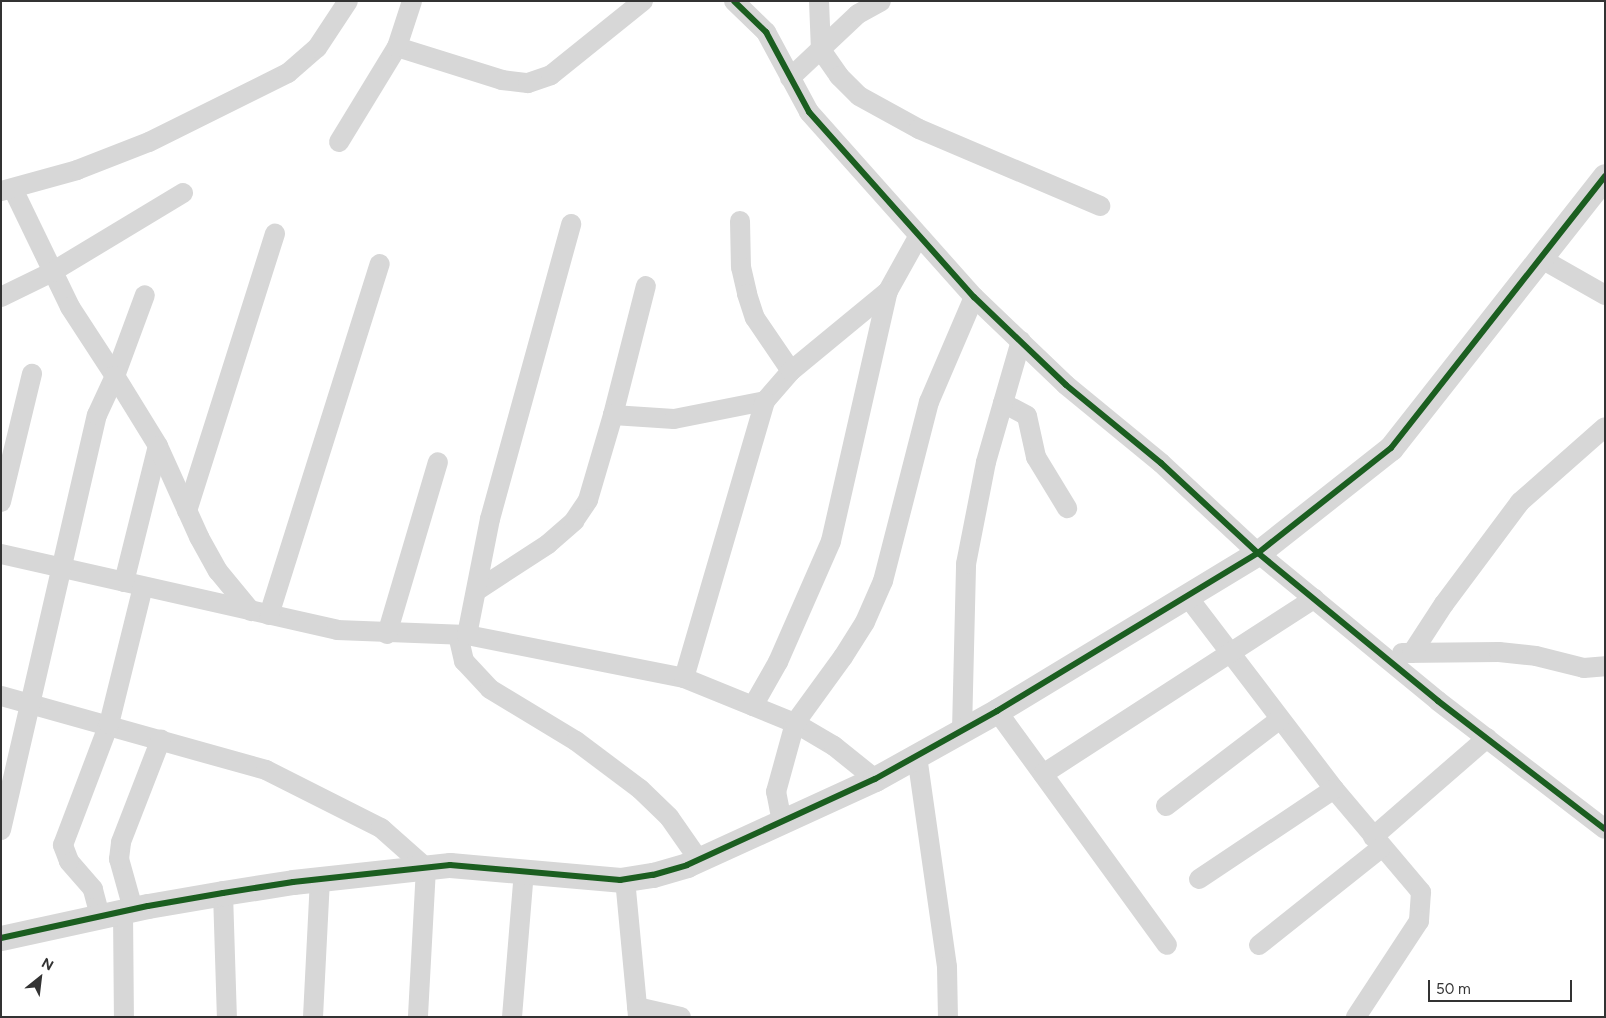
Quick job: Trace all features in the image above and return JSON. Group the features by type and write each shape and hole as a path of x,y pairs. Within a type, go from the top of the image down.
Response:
{"street":[{"path":"260,613 218,571 187,511 158,446 52,272 7,190 77,170 149,142 288,73 317,48 348,1"},
{"path":"339,142 397,47 412,1"},
{"path":"397,47 502,80 528,83 551,75 643,1"},
{"path":"734,1 766,32 809,112 918,237 974,297 1066,385 1161,463 1258,553 1486,738 1605,829"},
{"path":"818,1 821,50 839,76 859,96 919,129 1100,206"},
{"path":"790,78 858,14 881,1"},
{"path":"1,938 118,912 223,893 320,879 450,865 626,879 653,875 699,860 875,779 997,711 1258,553 1391,448 1605,176"},
{"path":"1,297 52,272 183,193"},
{"path":"740,221 741,267 755,318 791,371"},
{"path":"571,224 490,519 476,591 462,635 464,662 490,689 576,741 640,789 669,817 699,860"},
{"path":"187,511 275,234"},
{"path":"752,706 778,662 831,541 888,292 918,237"},
{"path":"1540,258 1605,295"},
{"path":"260,613 380,264"},
{"path":"476,591 548,544 574,521 588,500 613,415 646,286"},
{"path":"684,678 765,401 791,371 888,292"},
{"path":"1,830 29,702 98,415 115,376 145,295"},
{"path":"782,822 776,792 795,723 843,657 865,622 883,581 929,402 974,297"},
{"path":"962,731 966,564 986,462 1020,341"},
{"path":"1,502 32,374"},
{"path":"613,415 674,419 765,401"},
{"path":"1003,403 1027,416 1036,457 1067,508"},
{"path":"1412,653 1444,604 1520,502 1605,427"},
{"path":"124,582 158,446"},
{"path":"387,634 438,462"},
{"path":"1,554 337,630 387,634 462,635 684,678 795,723 834,746 875,779"},
{"path":"118,912 93,889 69,861 63,845 109,724 143,586"},
{"path":"1187,596 1334,789 1421,892 1418,921 1356,1017"},
{"path":"1042,774 1314,599"},
{"path":"1380,653 1499,652 1536,656 1584,668 1605,666"},
{"path":"1,696 109,724 266,770 381,828 426,868"},
{"path":"997,711 1167,945"},
{"path":"1166,806 1280,719"},
{"path":"1260,945 1377,842 1486,738"},
{"path":"124,1017 118,912 121,842 161,739"},
{"path":"917,756 947,967 948,1017"},
{"path":"1199,879 1334,789"},
{"path":"418,1017 426,868"},
{"path":"512,1017 524,871"},
{"path":"313,1017 320,879"},
{"path":"626,879 637,1012 681,1017"},
{"path":"223,893 227,1017"}],"cycle path":[{"path":"734,1 766,32 809,112 974,297 1066,385 1161,463 1258,553 1438,701 1605,829"},
{"path":"1,938 148,906 223,893 293,882 450,865 620,880 653,875 687,865 875,779 997,711 1258,553 1391,448 1605,176"}]}
